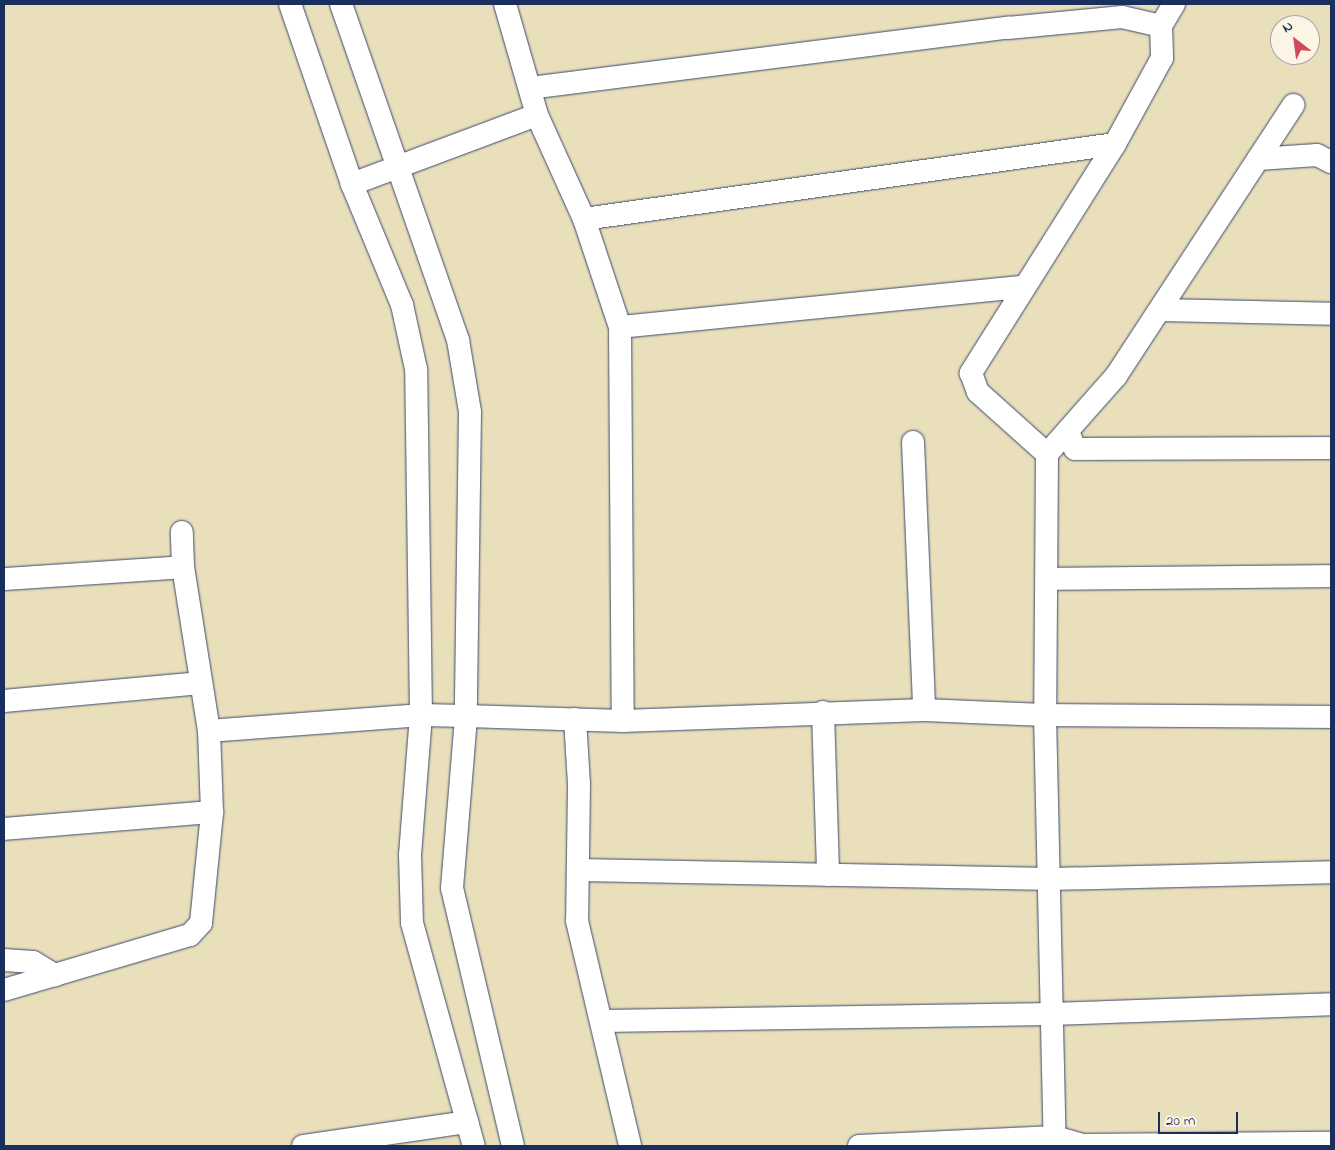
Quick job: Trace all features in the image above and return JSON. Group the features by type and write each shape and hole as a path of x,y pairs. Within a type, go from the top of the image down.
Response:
{"street":[{"path":"290,4 352,184 402,305 416,369 420,715 410,856 412,923 474,1146"},
{"path":"341,4 397,170 458,340 470,412 466,716 452,888 513,1146"},
{"path":"505,4 537,115 584,219 620,327 623,720"},
{"path":"1047,454 978,392 971,373 1022,287 1115,144 1162,58 1160,26 1174,4"},
{"path":"530,88 1027,26 1122,17 1160,26"},
{"path":"1055,1141 1051,1014 1052,879 1045,715 1048,580 1047,454 1116,376 1161,310 1292,105"},
{"path":"352,184 397,170 537,115"},
{"path":"584,219 1115,144"},
{"path":"1258,159 1317,155 1331,162"},
{"path":"620,327 1022,287"},
{"path":"1161,310 1329,309"},
{"path":"1068,431 1075,449 1331,448"},
{"path":"913,442 924,710"},
{"path":"4,990 190,935 201,923 204,909 212,812 209,731 183,567 182,532"},
{"path":"4,579 183,567"},
{"path":"1048,580 1331,576"},
{"path":"4,701 201,683"},
{"path":"209,731 420,715 623,720 924,710 1045,715 1331,717"},
{"path":"824,712 828,876"},
{"path":"575,719 579,870 577,921 603,1021 630,1146"},
{"path":"4,829 212,812"},
{"path":"579,870 1052,879 1331,872"},
{"path":"4,960 33,962 55,975"},
{"path":"603,1021 1051,1014 1331,1004"},
{"path":"303,1146 467,1122"},
{"path":"859,1146 1055,1141 1083,1144 1331,1143"}]}
